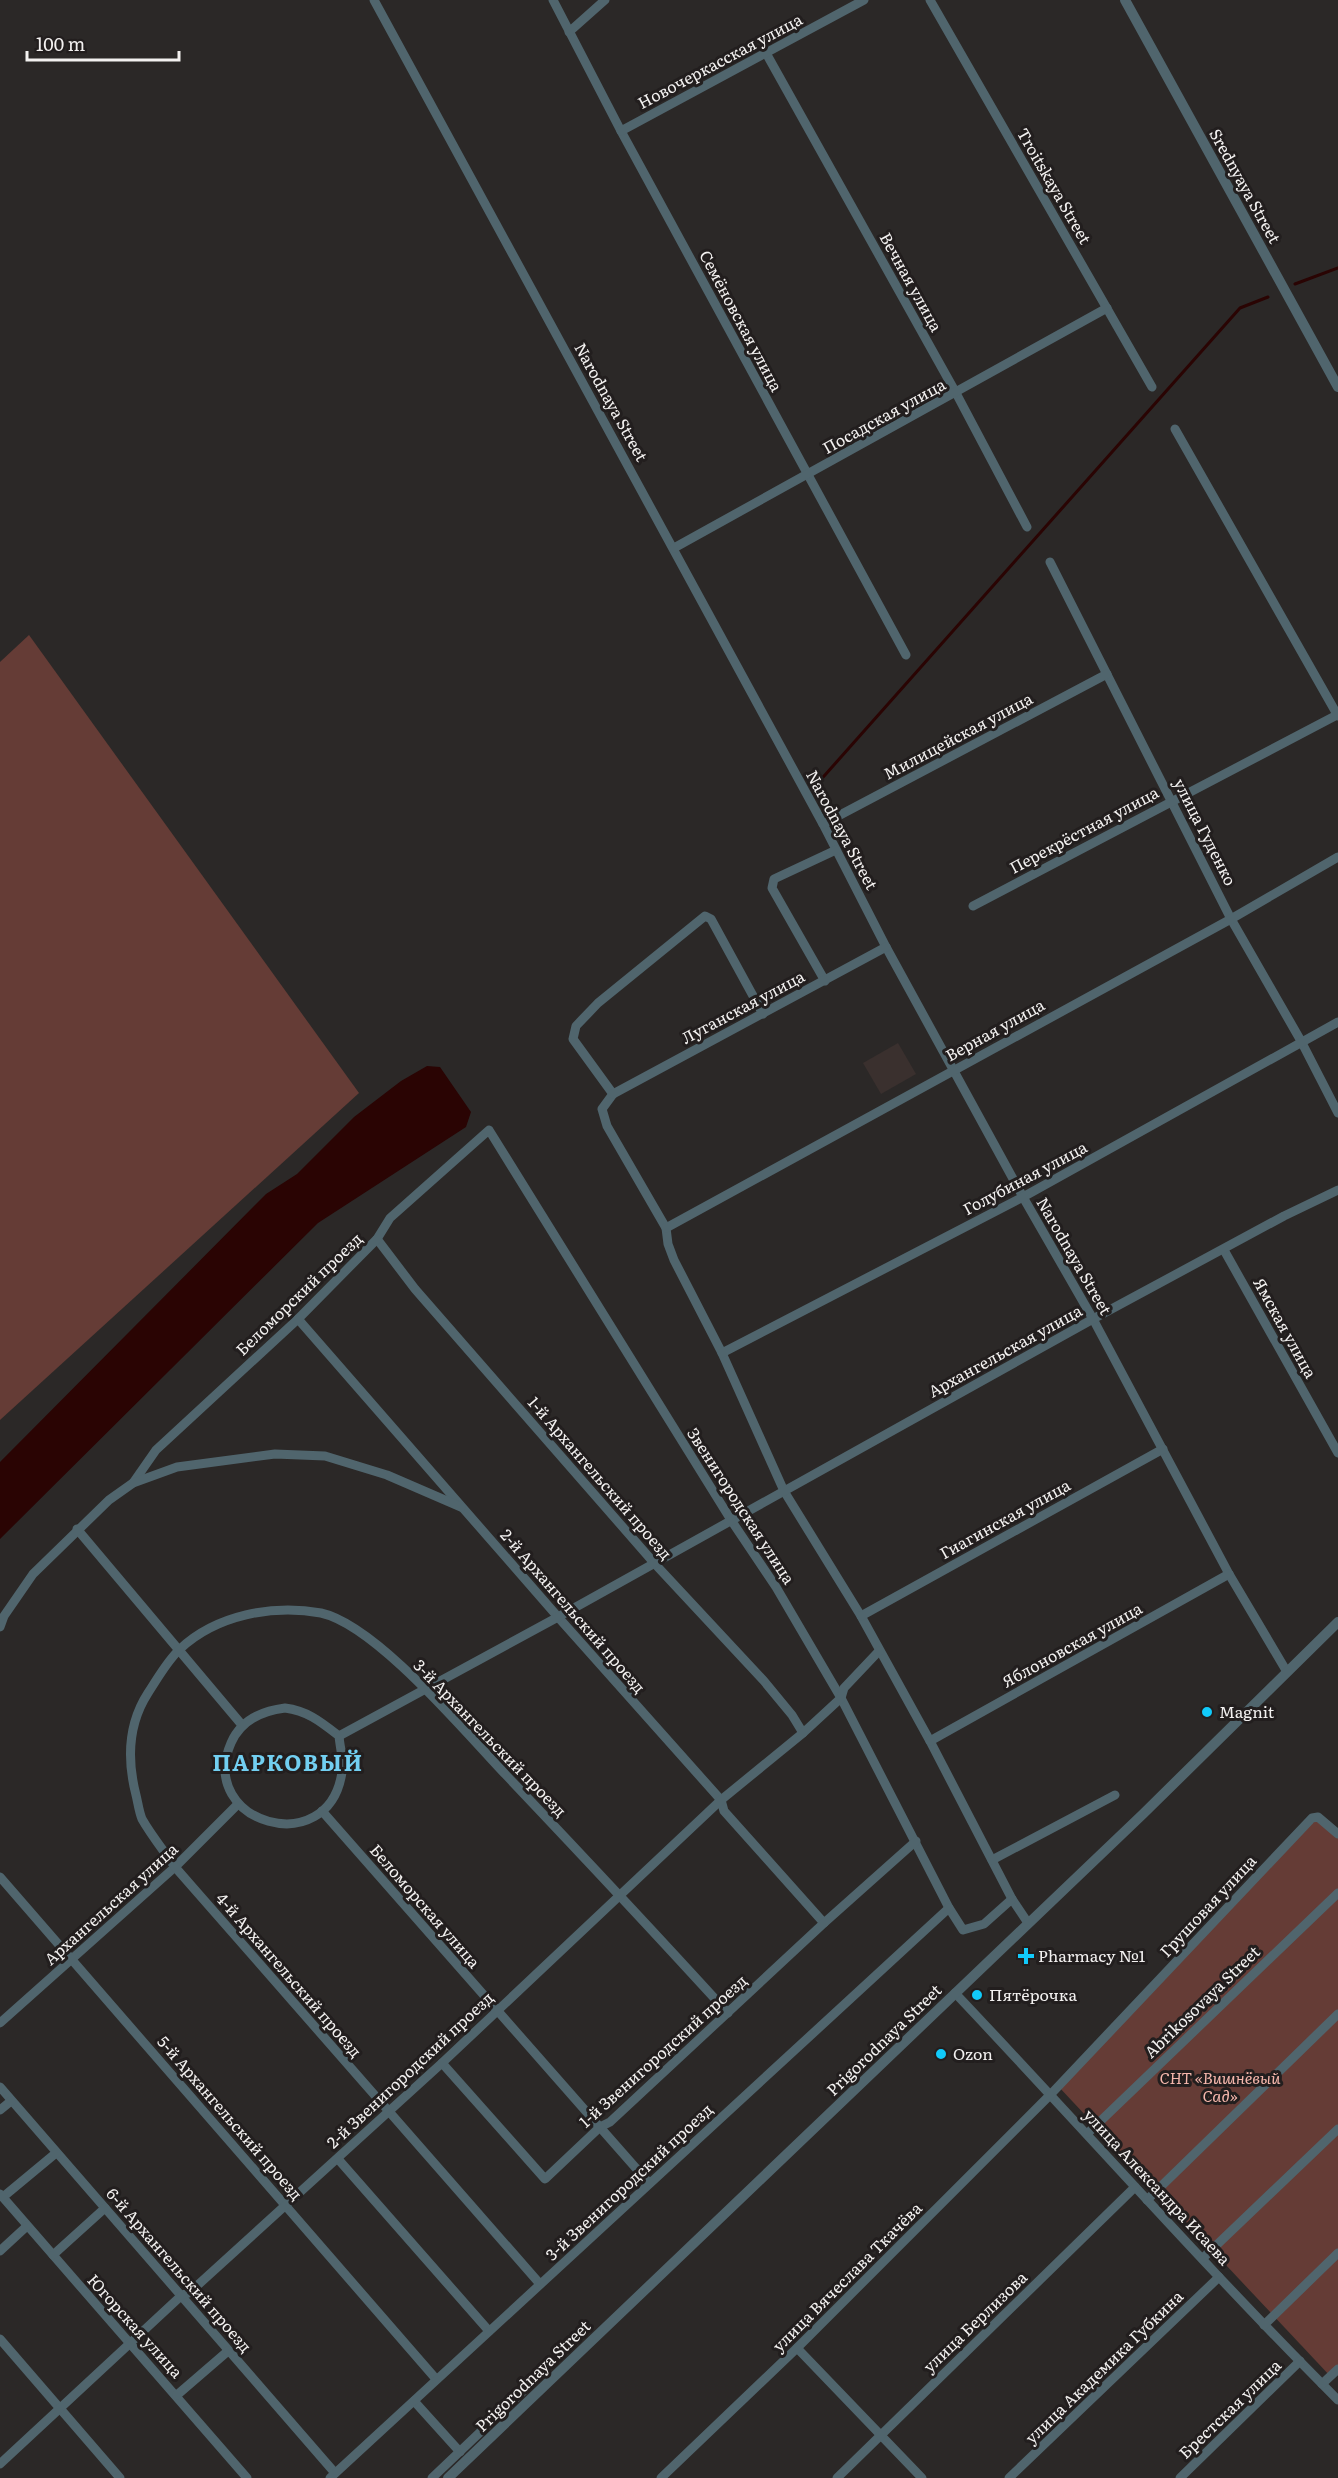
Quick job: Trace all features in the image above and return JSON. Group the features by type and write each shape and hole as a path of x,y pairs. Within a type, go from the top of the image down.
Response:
{"street":[{"name":"Narodnaya Street","path":"374,0 674,548 1023,1197 1093,1319 1229,1574 1287,1672"},
{"name":"Семёновская улица","path":"553,0 621,131 906,655"},
{"path":"569,32 605,0"},
{"name":"Новочеркасская улица","path":"621,131 864,0"},
{"name":"Troitskaya Street","path":"930,0 1152,387"},
{"name":"Srednyaya Street","path":"1125,0 1338,387"},
{"name":"Вечная улица","path":"766,53 956,393 1027,527"},
{"name":"Посадская улица","path":"674,548 1107,308"},
{"path":"1175,429 1337,715"},
{"name":"улица Гуденко","path":"1050,562 1173,800 1231,919 1301,1041 1338,1113"},
{"name":"Милицейская улица","path":"823,824 1107,674"},
{"name":"Перекрёстная улица","path":"973,906 1337,715"},
{"path":"825,981 772,888 774,879 836,850"},
{"name":"Верная улица","path":"666,1228 1231,919 1338,857"},
{"path":"763,1014 711,919 705,916 598,1003 576,1026 573,1038 613,1094 602,1109 607,1126 666,1228 668,1244 674,1260 722,1353 784,1491 861,1616 930,1741 1012,1899 1028,1923"},
{"name":"Луганская улица","path":"613,1094 886,946"},
{"name":"Голубиная улица","path":"722,1353 1023,1197 1338,1022"},
{"name":"Беломорский проезд","path":"133,1483 156,1450 298,1319 377,1239 390,1218 489,1130"},
{"name":"Звенигородская улица","path":"489,1130 731,1520 776,1587 841,1698 949,1908 963,1930 984,1924 1012,1899"},
{"name":"Архангельская улица","path":"731,1520 1093,1319 1284,1216 1338,1190"},
{"name":"1-й Архангельский проезд","path":"377,1239 415,1289 655,1564 764,1680 792,1715 803,1733"},
{"name":"Ямская улица","path":"1224,1250 1338,1453"},
{"name":"2-й Архангельский проезд","path":"298,1319 721,1800 724,1811 824,1923"},
{"name":"Гиагинская улица","path":"861,1616 1163,1449"},
{"name":"Беломорский проезд","path":"0,1627 2,1617 33,1574 109,1500 133,1483 177,1467 275,1454 325,1456 387,1475 464,1508"},
{"path":"339,1736 655,1564 731,1520"},
{"path":"77,1529 242,1725"},
{"name":"Яблоновская улица","path":"930,1741 1229,1574"},
{"name":"3-й Архангельский проезд","path":"178,1650 197,1635 218,1624 263,1611 322,1614 360,1631 424,1689 621,1895 728,2013"},
{"name":"Prigorodnaya Street","path":"448,2478 1028,1923 1338,1622"},
{"name":"4-й Архангельский проезд","path":"178,1650 141,1703 132,1734 129,1763 141,1817 175,1867 540,2284"},
{"name":"2-й Звенигородский проезд","path":"0,2464 182,2295 189,2293 338,2159 721,1800 803,1733 841,1698 844,1688 879,1651"},
{"path":"285,1708 300,1710 315,1716 339,1736 342,1770 339,1785 333,1799 322,1811 306,1821 288,1825 270,1824 252,1816 238,1804 226,1778 225,1764 233,1736 242,1725 262,1712 285,1708"},
{"path":"992,1860 1115,1796"},
{"name":"Архангельская улица","path":"0,2023 175,1867 238,1804"},
{"name":"Беломорская улица","path":"322,1811 495,2011 649,2183"},
{"name":"Грушовая улица","path":"1051,2094 1312,1818 1318,1817 1338,1834"},
{"name":"1-й Звенигородский проезд","path":"442,2063 545,2179 916,1841"},
{"name":"5-й Архангельский проезд","path":"0,1877 436,2379"},
{"name":"Abrikosovaya Street","path":"1088,2133 1338,1893"},
{"name":"3-й Звенигородский проезд","path":"333,2476 949,1908"},
{"name":"улица Александра Исаева","path":"955,1993 1088,2133 1135,2187 1264,2325 1338,2400"},
{"path":"1147,2200 1338,2014"},
{"name":"6-й Архангельский проезд","path":"0,2087 182,2295 333,2476"},
{"name":"улица Вячеслава Ткачёва","path":"661,2478 797,2348 1051,2094"},
{"path":"0,2110 11,2101"},
{"path":"1203,2258 1338,2129"},
{"path":"2,2195 56,2153"},
{"path":"338,2159 489,2331"},
{"name":"улица Берлизова","path":"837,2478 1135,2187"},
{"name":"Югорская улица","path":"2,2195 247,2478"},
{"path":"52,2255 105,2208"},
{"path":"0,2251 27,2226"},
{"path":"1264,2325 1338,2253"},
{"name":"улица Академика Губкина","path":"1009,2478 1220,2277"},
{"path":"0,2339 120,2478"},
{"path":"797,2348 922,2478"},
{"path":"177,2395 228,2351"},
{"name":"Брестская улица","path":"1180,2478 1300,2361"},
{"path":"1322,2384 1338,2370"},
{"path":"432,2478 537,2378"},
{"path":"414,2401 460,2452"}],"shaded area":[{"path":"898,1043 916,1074 881,1094 863,1063"},
{"path":"427,1066 440,1067 471,1112 466,1127 318,1223 0,1539 0,1462 266,1194 297,1174 354,1117 401,1081"}],"green space":[{"path":"29,635 359,1093 0,1420 0,662"},
{"name":"СНТ «Вишнёвый Cад»","path":"1312,1818 1338,1834 1338,2369 1331,2377 1058,2086"}],"waterway":[{"path":"1295,284 1338,268"},
{"path":"817,784 1240,308 1268,297"}],"place":[{"name":"Magnit","path":"1207,1712"},
{"name":"Pharmacy №1","path":"1026,1956"},
{"name":"Пятёрочка","path":"977,1995"},
{"name":"Ozon","path":"941,2054"}],"district":[{"name":"ПАРКОВЫЙ","path":"288,1763"}]}
